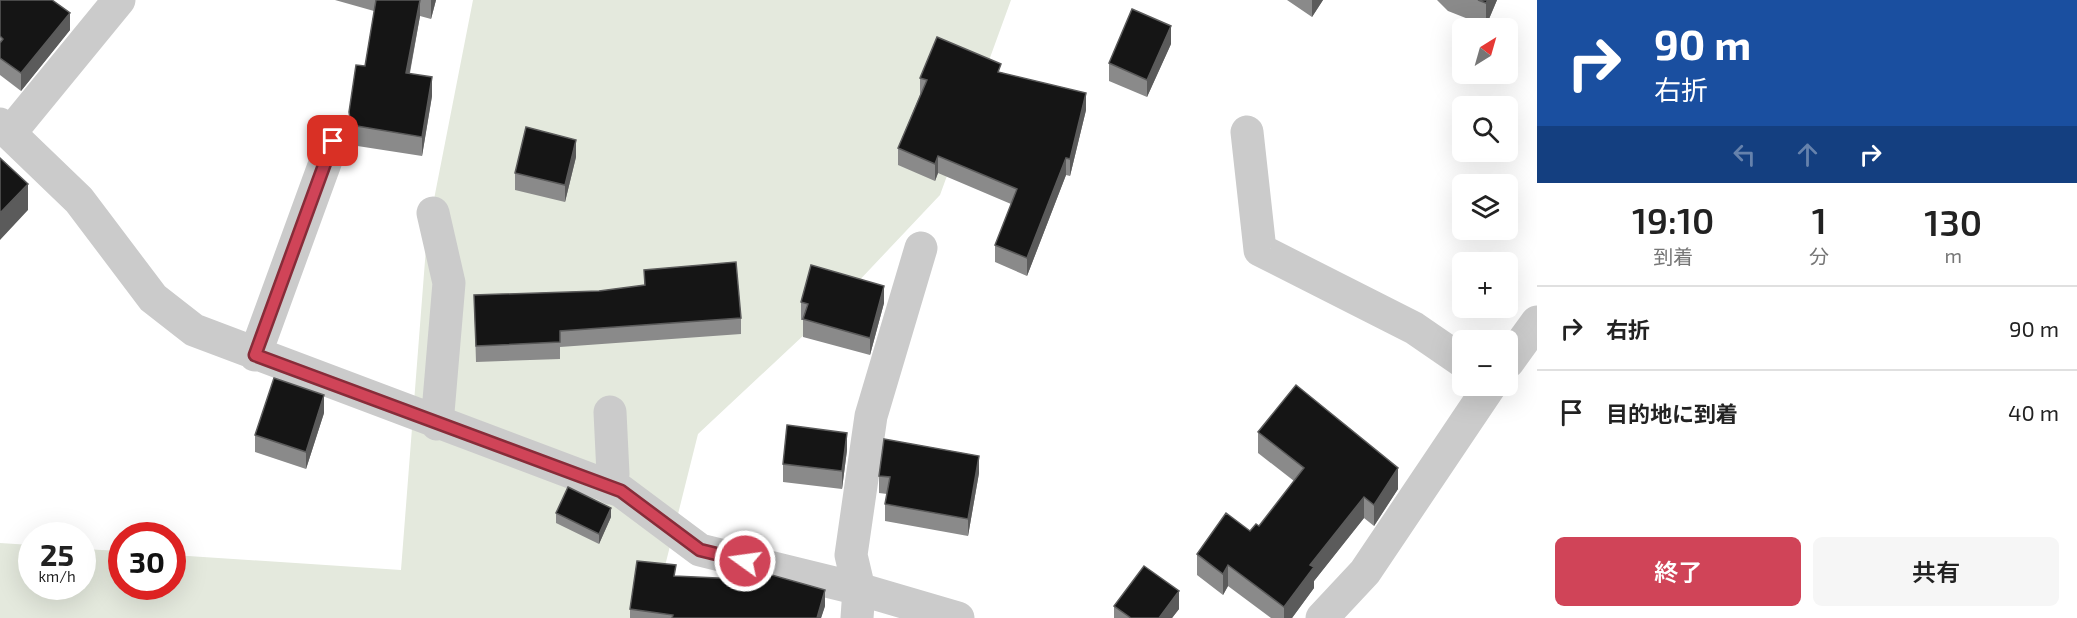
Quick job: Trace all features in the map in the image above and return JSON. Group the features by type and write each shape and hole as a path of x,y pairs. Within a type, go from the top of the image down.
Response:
{"street":[{"path":"118,0 5,129 79,200 153,298 194,330 436,424 621,491 700,550 858,603 958,618"},
{"path":"1247,132 1260,250 1414,328 1452,354"},
{"path":"255,355 333,141"},
{"path":"433,213 449,283 436,424"},
{"path":"858,603 851,555 871,416 921,248"},
{"path":"1518,348 1537,322"},
{"path":"1322,618 1365,572 1483,396"},
{"path":"610,412 614,474 610,488"}],"shaded area":[{"path":"473,0 1011,0 940,195 837,304 698,434 652,618 0,618 0,543 18,544 18,600 96,600 96,550 108,550 108,600 186,600 186,556 401,570 427,235"}],"building":[{"path":"0,0 52,0 70,13 21,73 0,58 0,43 3,39 0,36"},
{"path":"376,0 420,0 406,73 432,77 422,137 351,125 349,112 356,65 365,66"},
{"path":"1132,9 1171,26 1147,80 1109,63"},
{"path":"937,37 1001,64 998,72 1086,93 1070,159 1066,158 1027,258 995,245 1017,189 938,156 935,164 898,148 927,80 920,78"},
{"path":"526,127 576,140 565,185 515,173"},
{"path":"0,158 28,184 0,213"},
{"path":"736,262 741,318 560,331 560,342 476,346 474,295 599,291 645,285 644,270"},
{"path":"811,265 884,286 870,338 803,319 808,304 801,302"},
{"path":"274,378 324,395 306,452 255,435"},
{"path":"1296,385 1398,468 1374,505 1364,497 1310,565 1314,567 1284,607 1228,565 1223,574 1197,554 1226,513 1250,531 1256,524 1259,526 1304,468 1258,432"},
{"path":"787,425 847,433 842,471 783,464"},
{"path":"884,439 979,456 968,519 885,504 890,477 879,476"},
{"path":"568,487 611,508 599,534 556,513"},
{"path":"637,561 676,565 674,576 740,579 743,567 825,590 817,618 672,618 673,615 630,609"},
{"path":"1144,566 1179,591 1159,618 1131,618 1114,606"}],"route":[{"path":"333,141 255,355 621,491 700,550 745,561"}]}
